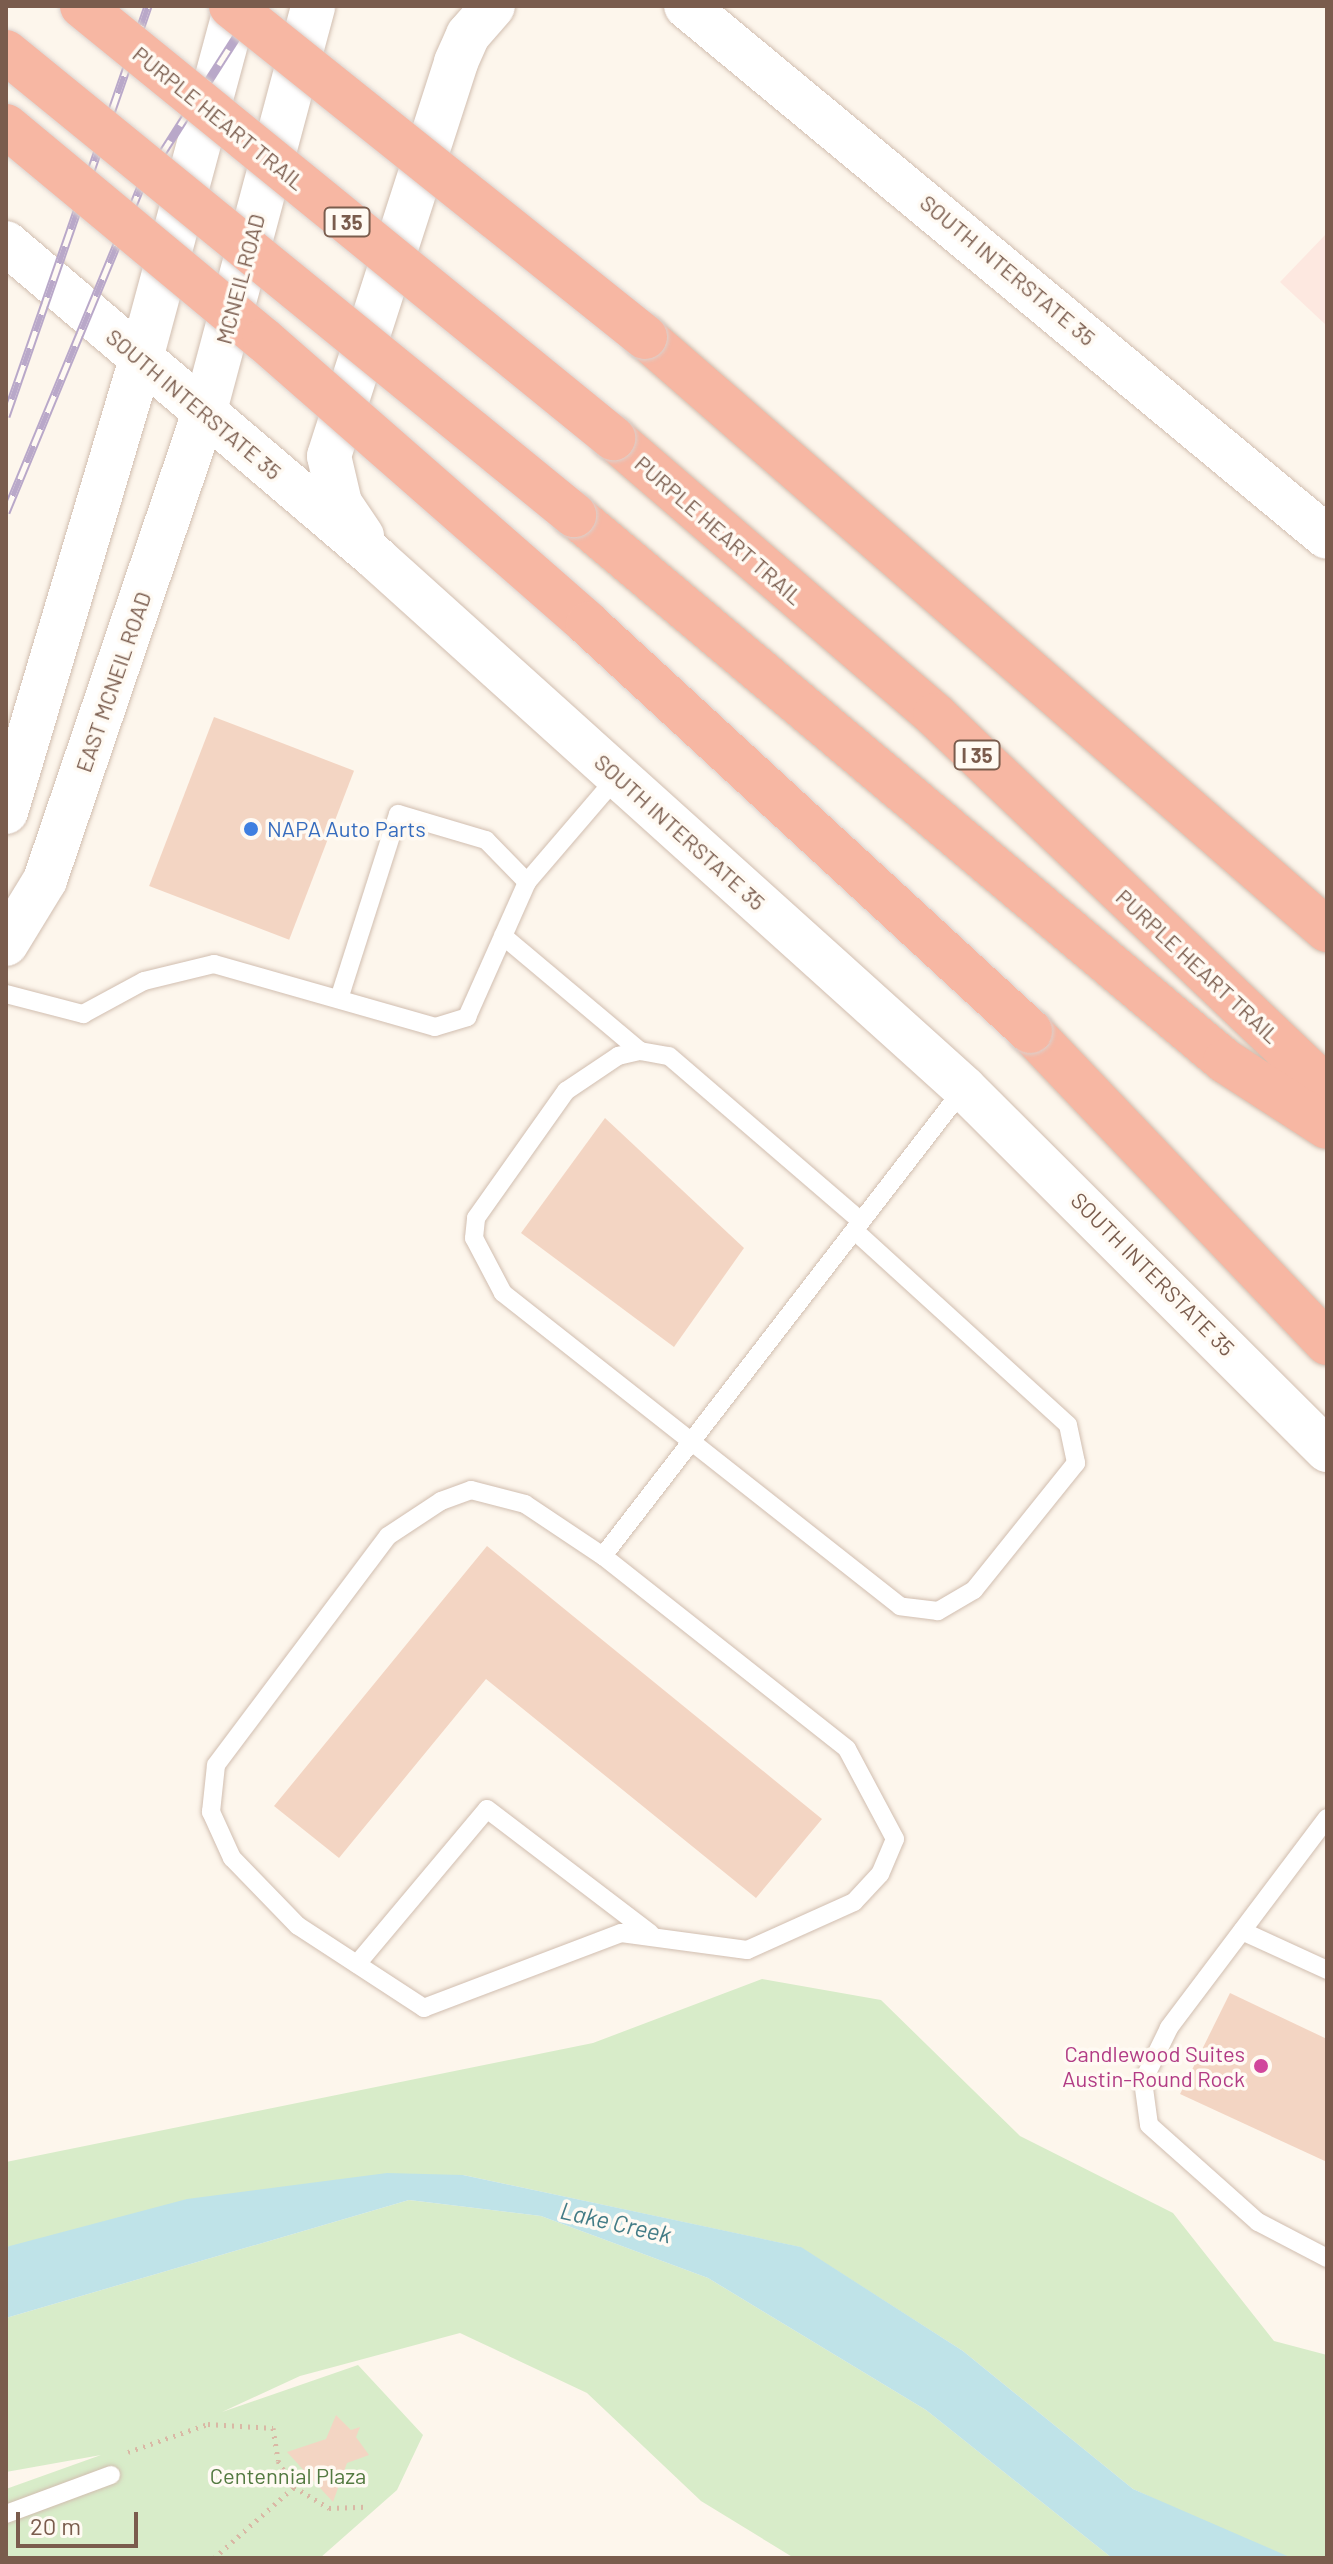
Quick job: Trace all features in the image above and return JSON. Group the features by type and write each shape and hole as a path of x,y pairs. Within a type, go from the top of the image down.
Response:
{"highway":[{"name":"PURPLE HEART TRAIL","path":"82,6 613,438 935,715 1327,1088"},
{"path":"233,6 645,337 1327,930"},
{"path":"6,52 574,515 1225,1061 1327,1127"},
{"path":"6,126 264,340 588,624 1030,1031 1327,1343"}],"main road":[{"path":"6,812 140,362 233,6"},
{"name":"MCNEIL ROAD","path":"204,414 313,6"},
{"path":"377,559 340,503 329,456 456,62 468,35 493,6"},
{"name":"SOUTH INTERSTATE 35","path":"686,6 1326,533"},
{"name":"SOUTH INTERSTATE 35","path":"6,243 140,362 377,559 964,1088 1327,1450"},
{"name":"EAST MCNEIL ROAD","path":"6,944 45,880 204,414"}],"lane":[{"path":"6,994 83,1014 144,981 214,964 435,1027 467,1017 527,882 618,776"},
{"path":"339,999 398,814 486,840 527,882"},
{"path":"503,936 640,1051"},
{"path":"640,1051 669,1056 858,1226 1068,1425 1076,1463 974,1590 938,1611 900,1606 503,1293 474,1238 476,1218 566,1091 618,1056 640,1051"},
{"path":"603,1556 964,1088"},
{"path":"471,1490 525,1504 603,1556 847,1749 895,1839 880,1874 854,1902 793,1933 747,1950 650,1933 621,1933 424,2008 298,1926 232,1858 211,1812 216,1765 388,1536 441,1501 471,1490"},
{"path":"357,1964 487,1809 650,1933"},
{"path":"1323,1830 1169,2028 1143,2081 1149,2125 1258,2222 1327,2258"},
{"path":"1242,1931 1327,1970"},
{"path":"6,2514 111,2475"}],"path":[{"path":"111,2475 125,2453 208,2424 273,2428 278,2461 294,2487 329,2508 365,2507"},
{"path":"214,2558 294,2487"}],"shaded area":[{"path":"1327,233 1327,326 1280,282"}],"green space":[{"path":"762,1979 881,2000 1020,2136 1173,2213 1274,2341 1327,2355 1327,2558 1292,2558 1266,2550 1133,2489 963,2351 800,2247 463,2175 6,2247 6,2162 593,2043"},
{"name":"Centennial Plaza","path":"409,2200 541,2216 708,2278 926,2410 1112,2558 794,2558 701,2501 587,2393 460,2333 300,2376 222,2412 358,2365 423,2435 397,2490 320,2558 6,2558 6,2489 101,2455 6,2472 6,2318"}],"water":[{"name":"Lake Creek","path":"387,2173 463,2175 801,2247 963,2351 1133,2489 1292,2558 1112,2558 926,2410 708,2278 541,2216 409,2200 6,2318 6,2247 187,2199"}],"building":[{"name":"NAPA Auto Parts","path":"214,717 354,771 289,940 149,886"},
{"path":"605,1118 744,1248 674,1347 521,1233"},
{"path":"487,1546 822,1819 756,1898 486,1679 339,1858 274,1806"},
{"name":"Candlewood Suites Austin-Round Rock","path":"1230,1993 1327,2039 1327,2162 1180,2094"},
{"path":"336,2415 351,2430 360,2427 356,2437 369,2455 347,2463 333,2502 287,2452 326,2439"}],"railway":[{"path":"6,416 148,6"},
{"path":"6,512 141,186 256,6"}],"place":[{"name":"NAPA Auto Parts","path":"251,829"},
{"name":"Candlewood Suites Austin-Round Rock","path":"1261,2066"}]}
